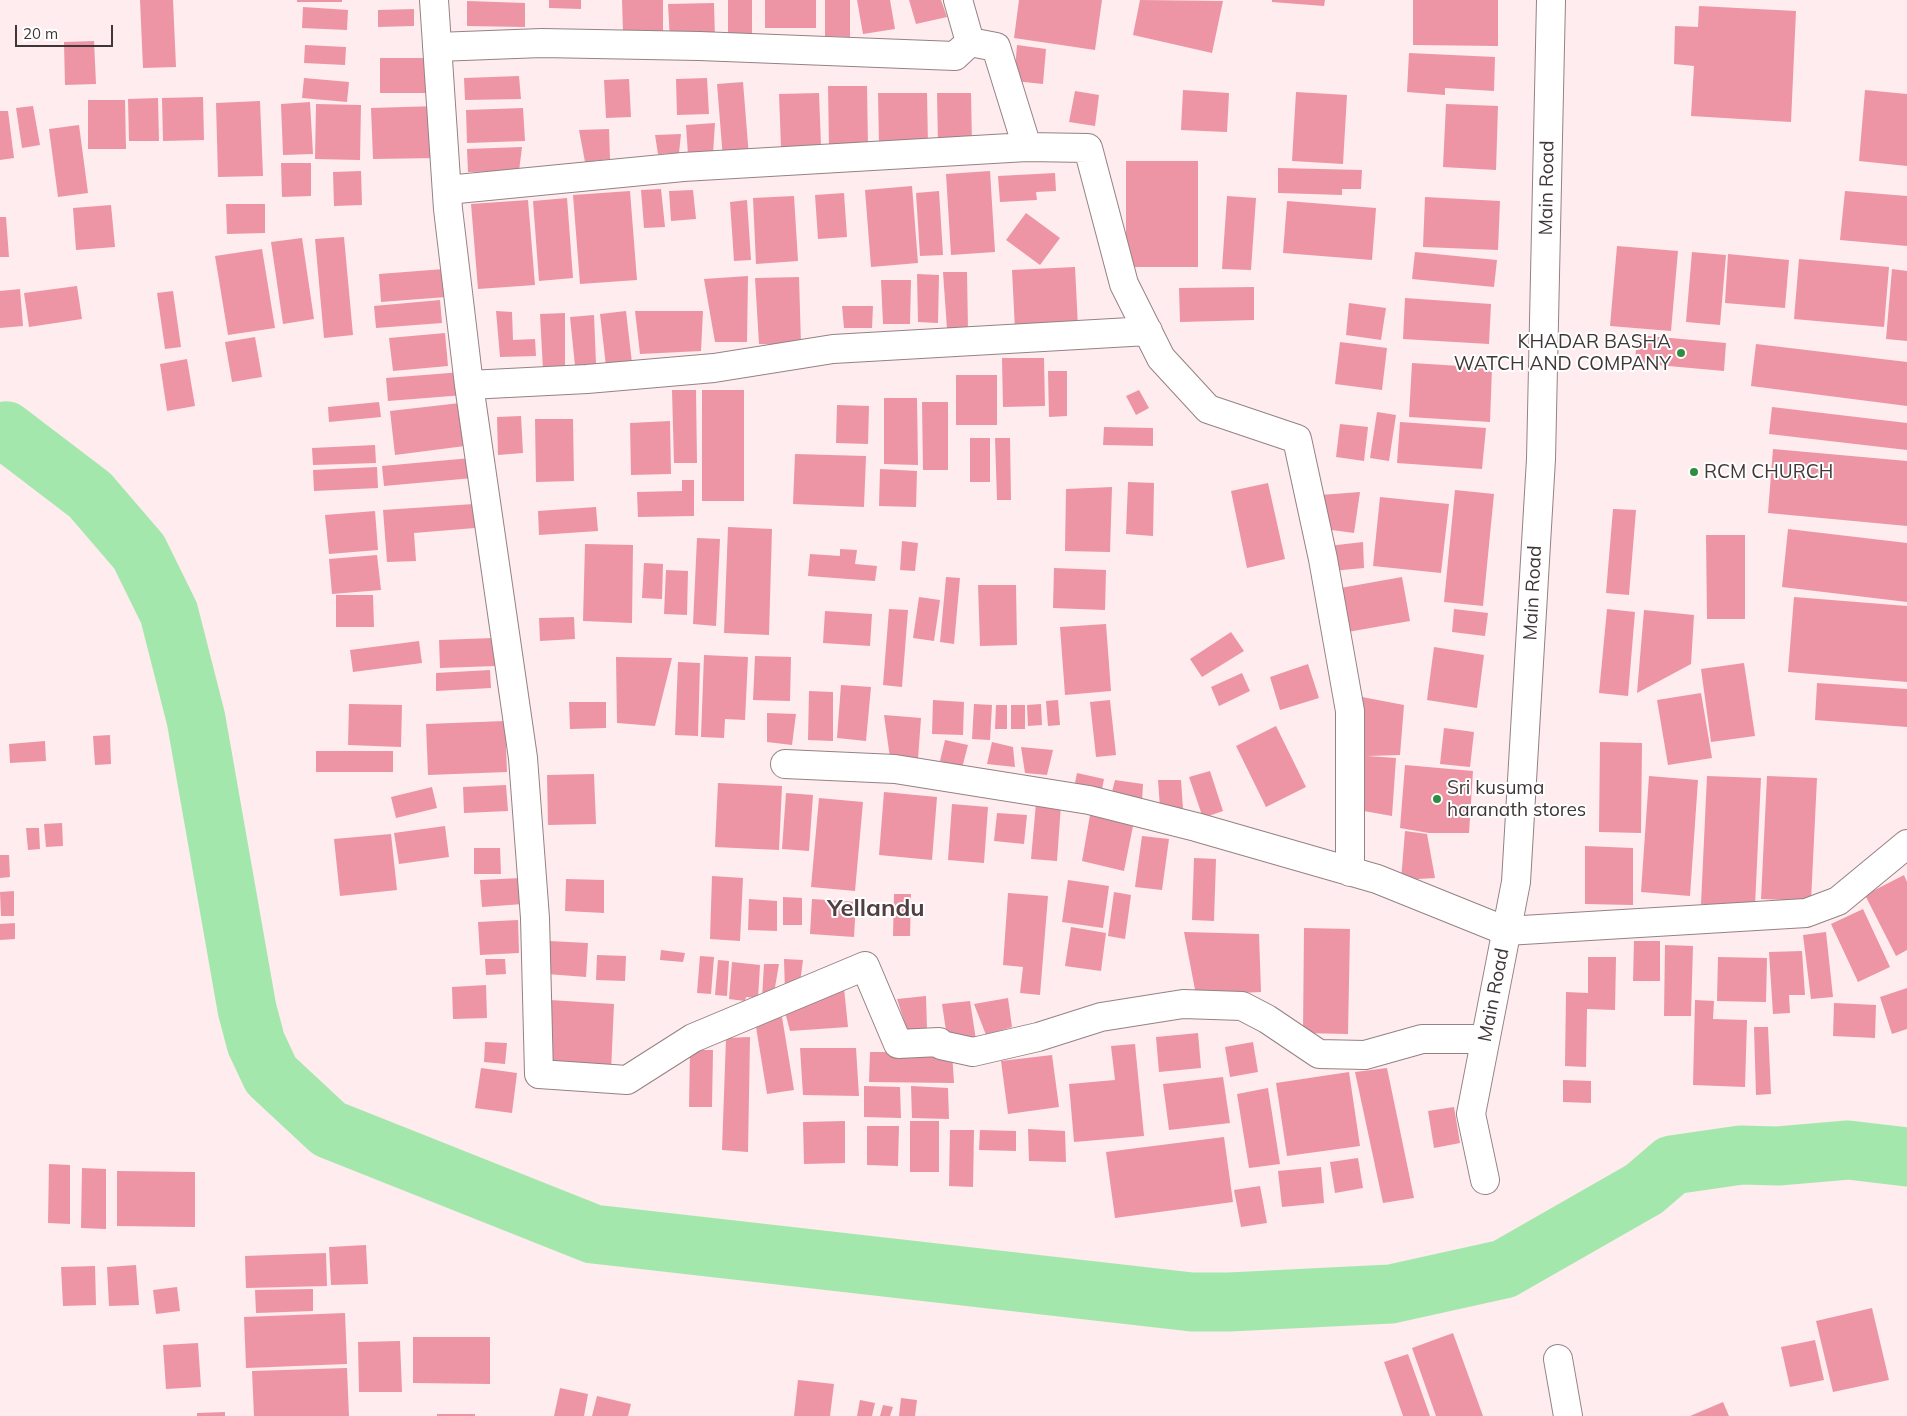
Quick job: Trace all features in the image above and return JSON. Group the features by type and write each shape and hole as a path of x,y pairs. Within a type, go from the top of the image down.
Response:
{"main road":[{"path":"434,0 447,190 469,385 523,758 535,918 539,1074 627,1080 693,1038 865,966 898,1044 939,1042 941,1045 973,1052 1038,1037 1101,1017 1183,1004 1242,1006 1267,1019 1319,1054 1365,1055 1422,1039 1485,1039"},
{"path":"958,0 970,42"},
{"name":"Main Road","path":"1485,1180 1471,1114 1516,882 1541,459 1550,0"},
{"path":"437,47 542,43 699,46 955,56 970,42"},
{"path":"970,42 996,47 1028,147"},
{"path":"447,190 683,167 1028,147 1088,148 1124,284 1161,358 1208,409 1297,439 1323,559 1350,711 1350,872"},
{"path":"469,385 586,379 714,368 833,349 1148,332"},
{"path":"786,764 895,769 1089,800 1196,827 1377,879 1506,931 1806,913 1838,901 1907,844"},
{"path":"1558,1359 1568,1416"}],"building":[{"path":"140,0 173,0 176,67 143,68"},
{"path":"297,0 342,0 342,2 297,2"},
{"path":"549,0 581,0 581,9 549,8"},
{"path":"622,0 663,0 663,33 623,33"},
{"path":"728,0 752,0 752,42 728,46"},
{"path":"765,0 816,0 816,28 765,28"},
{"path":"825,0 850,0 850,37 825,36"},
{"path":"857,0 890,0 895,29 863,34"},
{"path":"909,0 941,0 947,17 916,24"},
{"path":"1019,0 1102,0 1095,50 1014,38"},
{"path":"1140,0 1223,1 1212,53 1133,35"},
{"path":"1272,0 1325,0 1324,6 1272,2"},
{"path":"1413,0 1498,0 1498,46 1413,45"},
{"path":"467,1 525,3 525,27 467,26"},
{"path":"714,3 715,39 670,41 668,4"},
{"path":"1699,6 1796,11 1791,122 1691,116 1694,66 1674,64 1675,26 1698,27"},
{"path":"303,7 348,10 347,30 302,28"},
{"path":"414,9 414,26 378,27 378,10"},
{"path":"94,41 96,84 65,85 64,42"},
{"path":"305,45 346,47 345,65 304,63"},
{"path":"1017,45 1046,49 1043,84 1014,81"},
{"path":"1409,53 1495,57 1494,91 1445,88 1445,95 1407,92"},
{"path":"380,58 425,58 426,93 380,93"},
{"path":"519,76 521,99 465,100 464,78"},
{"path":"304,78 349,82 347,102 302,98"},
{"path":"707,78 709,114 677,115 676,79"},
{"path":"629,79 631,117 606,118 604,80"},
{"path":"743,82 749,157 723,159 717,84"},
{"path":"828,86 867,86 868,147 829,147"},
{"path":"1183,90 1229,93 1227,132 1181,130"},
{"path":"1865,90 1907,94 1907,166 1859,161"},
{"path":"1075,91 1099,95 1095,126 1069,122"},
{"path":"1296,92 1347,95 1343,164 1292,161"},
{"path":"819,93 821,146 781,147 779,94"},
{"path":"878,93 927,93 928,145 879,145"},
{"path":"937,93 971,93 972,145 938,145"},
{"path":"203,97 204,140 163,141 162,98"},
{"path":"158,98 159,141 129,141 128,99"},
{"path":"88,100 125,100 126,149 88,149"},
{"path":"260,101 263,176 218,177 216,103"},
{"path":"310,102 313,154 283,155 281,104"},
{"path":"316,104 361,105 360,160 315,159"},
{"path":"1446,104 1498,106 1496,170 1443,167"},
{"path":"33,106 40,145 22,148 16,108"},
{"path":"437,106 438,158 373,159 371,108"},
{"path":"523,108 525,141 467,143 466,110"},
{"path":"0,111 8,111 14,158 0,160"},
{"path":"715,123 713,154 688,155 686,125"},
{"path":"79,125 88,193 58,197 49,129"},
{"path":"609,129 610,159 585,162 579,130"},
{"path":"681,134 679,153 658,154 655,135"},
{"path":"522,147 519,171 468,172 467,149"},
{"path":"1126,161 1198,161 1198,267 1126,267"},
{"path":"281,163 311,163 311,196 282,197"},
{"path":"1278,168 1362,170 1361,189 1342,189 1342,195 1278,193"},
{"path":"361,171 362,205 334,206 333,172"},
{"path":"990,171 995,252 951,255 946,174"},
{"path":"1055,173 1056,191 1036,192 1037,200 1000,202 998,176"},
{"path":"912,186 918,263 871,267 865,190"},
{"path":"661,189 665,227 644,228 641,190"},
{"path":"693,190 696,219 671,221 669,191"},
{"path":"630,191 637,280 580,284 573,195"},
{"path":"939,191 943,255 920,256 916,193"},
{"path":"1845,191 1907,196 1907,246 1840,240"},
{"path":"844,193 847,237 818,239 815,195"},
{"path":"794,196 798,261 756,264 753,198"},
{"path":"1227,196 1256,198 1251,270 1222,269"},
{"path":"1425,197 1500,201 1498,250 1423,247"},
{"path":"567,198 573,278 539,281 533,201"},
{"path":"528,200 535,285 478,289 471,204"},
{"path":"747,200 751,260 734,261 730,202"},
{"path":"1287,201 1376,208 1372,260 1283,253"},
{"path":"226,204 265,204 265,233 227,234"},
{"path":"111,205 115,247 76,250 73,208"},
{"path":"1026,213 1060,238 1040,265 1006,240"},
{"path":"0,217 6,217 9,257 0,257"},
{"path":"344,237 353,335 324,338 315,239"},
{"path":"302,238 314,319 283,324 271,242"},
{"path":"1617,246 1678,251 1671,331 1610,326"},
{"path":"262,249 275,328 228,335 215,256"},
{"path":"1415,252 1497,260 1494,287 1412,279"},
{"path":"1692,252 1726,255 1720,325 1686,322"},
{"path":"1728,254 1789,260 1785,308 1725,303"},
{"path":"1799,259 1889,267 1884,327 1794,319"},
{"path":"1075,267 1078,327 1015,330 1012,270"},
{"path":"444,269 446,297 381,302 379,274"},
{"path":"1892,269 1907,271 1907,341 1886,339"},
{"path":"943,272 967,272 968,330 947,329"},
{"path":"917,274 939,275 938,323 918,322"},
{"path":"748,276 747,342 715,342 704,279"},
{"path":"799,277 801,345 759,344 755,278"},
{"path":"881,280 911,280 910,324 883,324"},
{"path":"77,286 82,319 29,327 24,293"},
{"path":"1254,287 1254,320 1180,322 1179,288"},
{"path":"20,289 23,326 0,328 0,291"},
{"path":"173,291 181,347 165,349 157,293"},
{"path":"1405,298 1491,304 1489,344 1403,339"},
{"path":"440,300 442,323 376,328 374,306"},
{"path":"1349,303 1386,308 1381,340 1346,335"},
{"path":"842,306 873,306 872,328 844,328"},
{"path":"496,311 512,312 513,340 535,339 536,356 500,357"},
{"path":"626,311 632,363 606,366 600,314"},
{"path":"635,311 703,311 701,351 640,354"},
{"path":"565,313 565,369 543,370 540,314"},
{"path":"594,315 596,364 575,366 570,317"},
{"path":"445,333 448,366 393,371 389,338"},
{"name":"KHADAR BASHA WATCH AND COMPANY","path":"1637,335 1726,343 1724,371 1635,363"},
{"path":"255,337 262,377 232,382 225,342"},
{"path":"1340,342 1387,348 1382,390 1335,384"},
{"path":"1756,344 1907,362 1907,406 1751,386"},
{"path":"1002,358 1044,358 1045,406 1003,407"},
{"path":"187,359 195,406 167,411 160,364"},
{"path":"1412,363 1492,368 1490,422 1409,417"},
{"path":"1048,371 1067,371 1067,416 1049,417"},
{"path":"462,372 464,395 388,401 386,378"},
{"path":"956,375 997,375 997,425 956,425"},
{"path":"672,390 696,390 697,463 674,463"},
{"path":"702,390 744,390 744,501 702,501"},
{"path":"1139,390 1149,408 1136,415 1126,396"},
{"path":"884,398 917,398 918,465 884,464"},
{"path":"379,402 381,417 329,422 328,407"},
{"path":"922,402 948,402 948,470 923,470"},
{"path":"460,403 465,446 395,455 390,411"},
{"path":"837,405 869,406 868,444 836,443"},
{"path":"1772,407 1907,423 1907,450 1769,434"},
{"path":"1377,412 1396,415 1389,461 1370,458"},
{"path":"521,416 523,453 498,455 497,417"},
{"path":"535,419 573,419 574,481 536,482"},
{"path":"670,421 671,474 631,475 630,423"},
{"path":"1400,422 1486,428 1482,469 1397,463"},
{"path":"1340,424 1368,427 1364,461 1336,457"},
{"path":"1104,427 1153,428 1153,446 1103,445"},
{"path":"970,438 990,438 990,482 970,482"},
{"path":"995,438 1010,438 1011,500 997,500"},
{"path":"375,445 376,463 313,465 312,448"},
{"path":"1773,449 1907,461 1907,526 1768,513"},
{"path":"795,454 866,456 864,507 793,504"},
{"path":"471,458 473,478 384,486 382,466"},
{"path":"377,467 378,488 314,491 313,470"},
{"path":"880,469 917,471 916,507 879,506"},
{"path":"682,480 694,480 694,516 638,517 637,492 682,491"},
{"path":"1128,482 1154,483 1153,536 1126,534"},
{"path":"1268,483 1285,559 1247,568 1231,491"},
{"path":"1112,487 1110,552 1065,551 1066,489"},
{"path":"1455,490 1494,494 1483,606 1444,602"},
{"path":"1360,492 1354,533 1324,529 1320,495"},
{"path":"1380,497 1449,504 1441,573 1373,566"},
{"path":"474,504 475,528 414,533 416,561 387,562 383,510"},
{"path":"596,507 598,531 539,535 538,511"},
{"path":"1613,509 1636,510 1629,595 1606,593"},
{"path":"375,511 378,550 329,554 325,515"},
{"path":"728,527 772,529 769,635 724,633"},
{"path":"1788,529 1907,543 1907,602 1782,587"},
{"path":"1706,535 1745,535 1745,619 1707,619"},
{"path":"697,538 720,539 716,626 693,624"},
{"path":"902,541 918,543 915,571 900,570"},
{"path":"1363,542 1364,568 1332,571 1328,546"},
{"path":"585,544 633,545 632,623 583,621"},
{"path":"840,549 857,550 855,564 877,566 875,581 808,576 810,554 840,556"},
{"path":"377,555 381,590 332,594 329,559"},
{"path":"644,563 663,564 662,599 642,598"},
{"path":"1054,568 1106,570 1105,610 1053,608"},
{"path":"666,570 688,571 687,615 664,614"},
{"path":"946,577 960,578 954,644 940,642"},
{"path":"1402,577 1410,621 1342,633 1335,589"},
{"path":"978,585 1016,585 1017,645 980,646"},
{"path":"336,595 373,595 374,627 336,627"},
{"path":"919,597 940,600 934,641 913,638"},
{"path":"1794,597 1907,606 1907,682 1788,672"},
{"path":"889,609 908,610 902,687 883,685"},
{"path":"1454,609 1488,613 1485,636 1452,632"},
{"path":"1607,609 1635,612 1628,696 1599,693"},
{"path":"1644,610 1694,615 1691,664 1637,693"},
{"path":"825,611 872,614 870,646 823,643"},
{"path":"574,617 575,639 540,641 539,618"},
{"path":"1106,624 1111,691 1065,695 1060,627"},
{"path":"1231,632 1244,651 1202,677 1190,659"},
{"path":"493,638 495,666 440,668 439,640"},
{"path":"419,641 422,663 353,672 350,650"},
{"path":"1434,647 1484,655 1477,708 1427,700"},
{"path":"704,655 748,657 745,720 725,719 724,738 701,737"},
{"path":"755,656 791,657 790,701 753,700"},
{"path":"616,657 672,658 655,726 617,723"},
{"path":"678,662 700,663 698,736 675,735"},
{"path":"1744,663 1755,736 1711,742 1701,669"},
{"path":"1308,664 1319,698 1280,710 1270,677"},
{"path":"490,670 491,688 436,691 436,673"},
{"path":"1242,673 1250,691 1219,706 1211,687"},
{"path":"1817,683 1907,689 1907,727 1815,720"},
{"path":"841,685 871,687 866,741 837,738"},
{"path":"809,691 833,692 833,741 808,740"},
{"path":"1701,693 1712,758 1668,765 1657,700"},
{"path":"1362,697 1404,705 1400,755 1367,756 1396,758 1392,816 1364,811 1362,763 1365,756"},
{"path":"933,700 964,702 963,735 932,734"},
{"path":"1058,700 1060,725 1048,726 1046,701"},
{"path":"1110,700 1116,755 1096,757 1090,702"},
{"path":"569,702 606,702 606,728 570,729"},
{"path":"349,704 402,705 401,747 348,745"},
{"path":"974,704 992,705 990,740 972,739"},
{"path":"1041,704 1042,725 1028,726 1027,705"},
{"path":"996,705 1007,705 1007,729 995,729"},
{"path":"1011,705 1025,705 1025,729 1011,729"},
{"path":"767,713 796,714 792,745 767,742"},
{"path":"884,715 921,718 918,759 890,758"},
{"path":"505,721 507,772 428,775 426,724"},
{"path":"1276,726 1306,787 1266,807 1236,746"},
{"path":"1444,728 1474,732 1470,767 1440,764"},
{"path":"110,735 111,764 95,765 93,736"},
{"path":"945,740 968,745 962,768 940,761"},
{"path":"45,741 46,761 10,763 9,744"},
{"path":"992,742 1013,747 1015,767 987,764"},
{"path":"1600,742 1642,743 1641,833 1599,832"},
{"path":"1021,747 1053,750 1047,775 1025,773"},
{"path":"316,751 393,751 393,772 316,772"},
{"name":"Sri kusuma haranath stores","path":"1405,765 1473,771 1469,833 1429,833 1400,828"},
{"path":"1210,771 1223,811 1203,818 1189,777"},
{"path":"1077,773 1104,779 1101,794 1074,788"},
{"path":"594,774 596,824 548,825 547,775"},
{"path":"1649,776 1698,780 1690,896 1641,892"},
{"path":"1707,776 1761,778 1755,906 1701,904"},
{"path":"1767,776 1817,778 1811,901 1761,899"},
{"path":"1115,780 1143,784 1142,802 1111,796"},
{"path":"1158,780 1181,780 1183,809 1160,808"},
{"path":"718,783 782,786 779,850 715,847"},
{"path":"506,785 508,811 464,813 463,787"},
{"path":"432,787 437,808 396,818 391,797"},
{"path":"884,792 937,797 932,860 879,855"},
{"path":"786,793 813,795 809,851 782,849"},
{"path":"819,798 863,802 855,891 811,887"},
{"path":"1036,803 1061,804 1057,861 1031,859"},
{"path":"952,804 988,807 984,863 948,860"},
{"path":"997,813 1027,815 1024,844 994,841"},
{"path":"1090,815 1133,826 1124,871 1082,861"},
{"path":"62,823 63,846 46,847 44,824"},
{"path":"445,826 449,857 399,864 394,833"},
{"path":"26,828 39,828 40,849 28,850"},
{"path":"1405,831 1427,834 1435,878 1401,880"},
{"path":"391,834 397,890 340,896 334,839"},
{"path":"1142,836 1169,839 1162,890 1135,887"},
{"path":"1585,846 1633,848 1633,905 1585,904"},
{"path":"474,848 500,848 501,874 474,874"},
{"path":"0,855 9,855 10,877 0,878"},
{"path":"1194,858 1216,859 1214,921 1192,920"},
{"path":"1904,875 1907,882 1907,950 1896,956 1865,895"},
{"path":"712,876 743,878 740,941 710,939"},
{"path":"521,878 523,904 482,907 480,880"},
{"path":"566,879 604,880 604,913 565,911"},
{"path":"1068,880 1109,886 1103,928 1062,922"},
{"path":"14,891 14,916 1,916 0,892"},
{"path":"1114,892 1131,895 1125,939 1108,936"},
{"path":"1008,893 1048,896 1040,995 1020,993 1023,967 1003,965"},
{"path":"894,894 911,894 910,936 893,936"},
{"path":"783,897 802,898 802,925 783,925"},
{"path":"749,899 777,901 777,931 748,930"},
{"path":"812,899 856,902 854,937 810,934"},
{"path":"1863,909 1890,967 1858,982 1831,924"},
{"path":"518,920 519,953 480,955 478,922"},
{"path":"15,923 15,939 0,940 0,924"},
{"path":"1071,927 1106,933 1101,971 1065,966"},
{"path":"1304,928 1350,929 1348,1034 1303,1033"},
{"path":"1184,932 1259,934 1261,992 1196,995"},
{"path":"1826,932 1833,997 1811,999 1803,935"},
{"path":"549,941 588,943 586,977 547,974"},
{"path":"1634,941 1660,941 1660,981 1633,981"},
{"path":"1665,945 1693,946 1691,1016 1664,1016"},
{"path":"661,950 685,953 683,962 660,960"},
{"path":"1802,951 1805,995 1789,995 1790,1013 1773,1014 1769,952"},
{"path":"597,955 626,956 625,981 596,980"},
{"path":"700,956 714,957 711,994 697,993"},
{"path":"1588,957 1616,957 1615,1010 1587,1009 1586,1067 1565,1066 1566,992 1588,993"},
{"path":"1718,957 1767,958 1766,1002 1717,1001"},
{"path":"485,959 505,959 506,974 486,975"},
{"path":"784,959 803,960 799,991 785,992"},
{"path":"718,960 729,961 727,996 715,995"},
{"path":"732,962 760,965 758,998 746,997 745,1001 729,999"},
{"path":"764,964 779,964 773,999 762,998"},
{"path":"486,985 487,1018 453,1019 452,987"},
{"path":"844,988 848,1027 790,1031 785,1012"},
{"path":"1907,988 1907,1029 1892,1034 1880,997"},
{"path":"926,996 927,1029 908,1033 897,999"},
{"path":"1008,998 1012,1027 986,1035 974,1004"},
{"path":"550,1000 614,1004 611,1072 547,1069"},
{"path":"1695,1000 1714,1001 1713,1019 1747,1020 1745,1087 1693,1085"},
{"path":"970,1001 976,1040 948,1044 942,1004"},
{"path":"1834,1003 1876,1005 1875,1038 1833,1036"},
{"path":"782,1017 794,1090 767,1094 755,1021"},
{"path":"1754,1027 1768,1027 1771,1094 1756,1095"},
{"path":"1198,1033 1201,1068 1159,1072 1156,1037"},
{"path":"750,1037 748,1152 722,1150 726,1038"},
{"path":"485,1042 507,1043 505,1064 484,1062"},
{"path":"1253,1042 1258,1072 1230,1077 1225,1047"},
{"path":"1135,1044 1144,1136 1074,1142 1069,1084 1115,1080 1111,1046"},
{"path":"800,1048 856,1048 859,1096 803,1095"},
{"path":"690,1050 713,1050 712,1107 689,1107"},
{"path":"870,1052 952,1052 954,1083 869,1082"},
{"path":"1052,1055 1059,1107 1008,1114 1001,1061"},
{"path":"481,1068 517,1073 512,1113 475,1108"},
{"path":"1387,1068 1414,1198 1383,1203 1355,1072"},
{"path":"1349,1072 1360,1146 1287,1156 1276,1083"},
{"path":"1223,1077 1230,1123 1169,1130 1163,1084"},
{"path":"1563,1080 1591,1081 1591,1103 1563,1102"},
{"path":"864,1086 900,1087 901,1118 864,1117"},
{"path":"911,1086 948,1088 949,1119 912,1118"},
{"path":"1268,1088 1280,1164 1249,1168 1237,1094"},
{"path":"1454,1107 1460,1143 1434,1148 1428,1111"},
{"path":"845,1121 845,1163 804,1164 803,1122"},
{"path":"910,1121 939,1121 939,1172 910,1172"},
{"path":"867,1126 899,1126 898,1166 867,1165"},
{"path":"1028,1129 1065,1131 1066,1162 1029,1161"},
{"path":"950,1130 974,1130 973,1187 949,1186"},
{"path":"980,1130 1016,1131 1016,1151 979,1150"},
{"path":"1224,1137 1233,1202 1115,1218 1106,1152"},
{"path":"1358,1158 1363,1188 1335,1193 1330,1162"},
{"path":"49,1164 70,1165 70,1224 48,1223"},
{"path":"1321,1167 1324,1203 1282,1207 1278,1171"},
{"path":"82,1168 106,1169 106,1229 81,1228"},
{"path":"117,1171 195,1172 195,1227 117,1226"},
{"path":"1260,1186 1267,1223 1241,1227 1234,1190"},
{"path":"366,1245 368,1284 331,1285 329,1247"},
{"path":"326,1253 327,1286 246,1288 245,1256"},
{"path":"136,1265 139,1305 109,1306 107,1267"},
{"path":"95,1266 96,1305 63,1306 61,1267"},
{"path":"177,1287 180,1311 156,1314 153,1290"},
{"path":"313,1289 313,1311 256,1313 255,1290"},
{"path":"1872,1308 1889,1380 1833,1392 1816,1321"},
{"path":"345,1313 347,1364 246,1368 244,1317"},
{"path":"1453,1333 1483,1416 1436,1416 1412,1348"},
{"path":"413,1337 490,1337 490,1384 413,1383"},
{"path":"1815,1340 1824,1380 1790,1387 1781,1347"},
{"path":"400,1341 402,1392 359,1392 358,1342"},
{"path":"198,1343 201,1387 166,1389 163,1345"},
{"path":"1408,1354 1430,1416 1403,1416 1384,1362"},
{"path":"347,1368 349,1416 254,1416 252,1371"},
{"path":"798,1380 834,1384 830,1416 794,1416"},
{"path":"560,1388 588,1394 584,1416 554,1416"},
{"path":"597,1396 631,1404 628,1416 592,1416"},
{"path":"901,1398 917,1400 915,1416 899,1416"},
{"path":"860,1400 875,1403 872,1416 857,1416"},
{"path":"1723,1402 1729,1416 1690,1416"},
{"path":"883,1405 893,1407 890,1416 880,1416"},
{"path":"225,1412 225,1416 197,1416 197,1413"},
{"path":"437,1414 475,1414 475,1416 437,1416"}],"waterway":[{"path":"0,433 6,431 90,495 139,552 169,613 196,719 247,1009 256,1043 271,1075 329,1129 593,1234 1192,1302 1391,1294 1504,1269 1644,1189 1672,1165 1741,1155 1778,1156 1848,1150 1907,1157"}],"place":[{"name":"KHADAR BASHA WATCH AND COMPANY","path":"1681,353"},
{"name":"RCM CHURCH","path":"1694,472"},
{"name":"Sri kusuma haranath stores","path":"1437,799"}],"district":[{"name":"Yellandu","path":"876,909"}]}
